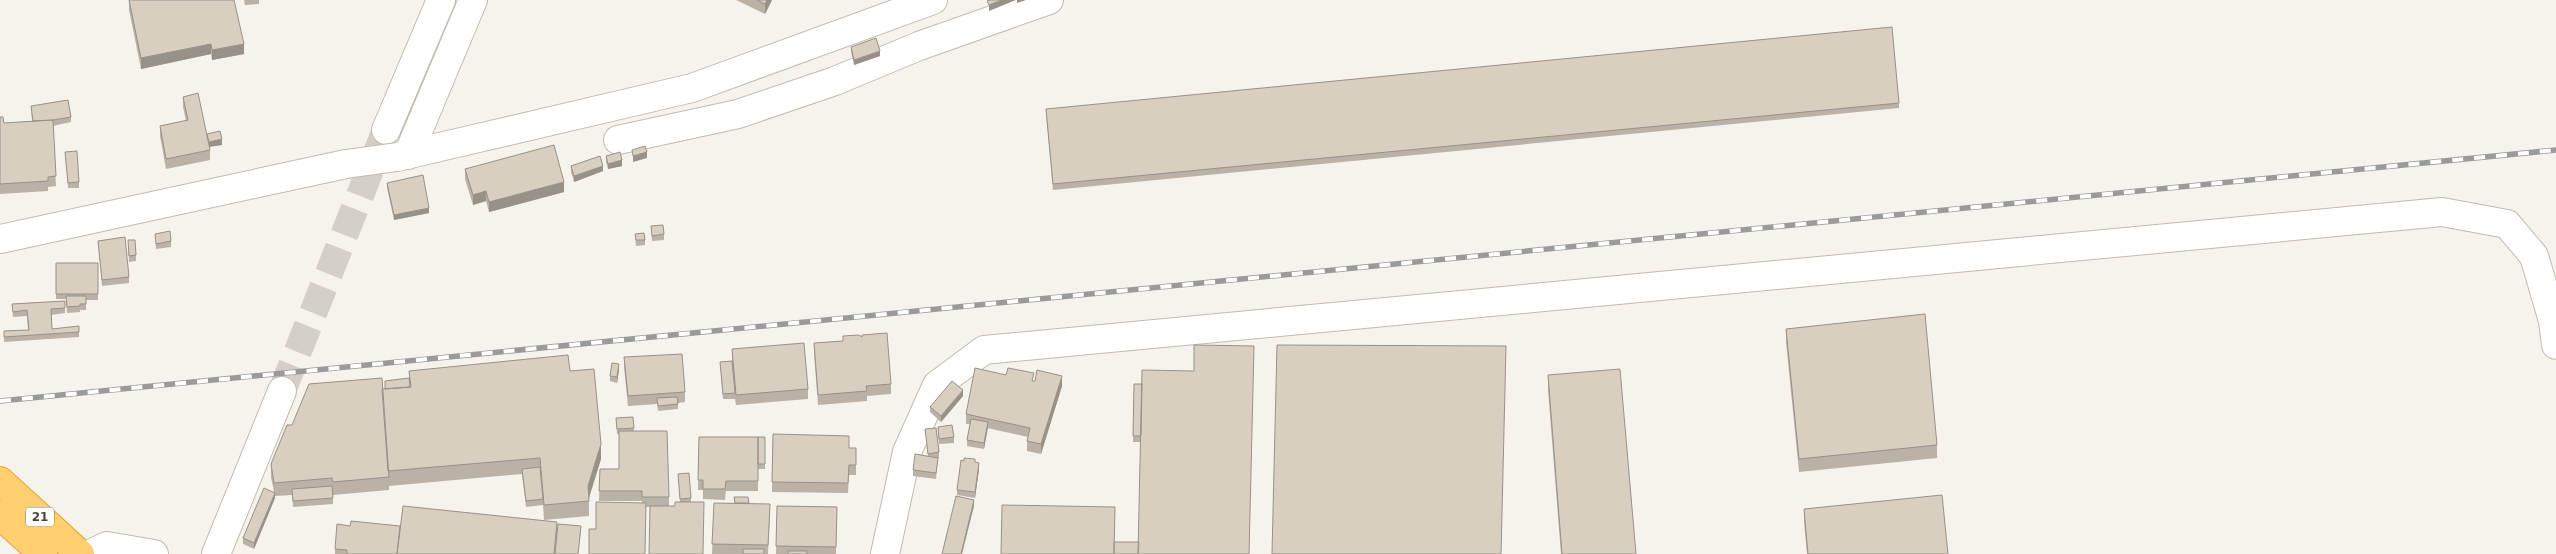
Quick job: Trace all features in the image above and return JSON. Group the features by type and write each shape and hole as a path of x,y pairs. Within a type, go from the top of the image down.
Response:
{"highway":[{"name":"21","path":"0,480 80,554"},
{"name":"21","path":"0,515 42,554"}],"street":[{"path":"386,130 441,0"},
{"path":"402,156 473,0"},
{"path":"0,239 346,164 402,156 692,88 933,0"},
{"path":"618,140 738,114 835,81 919,46 1050,0"},
{"path":"885,554 907,452 937,385 984,350 2442,212 2507,224 2534,256 2555,329"},
{"path":"216,554 282,391"},
{"path":"90,554 107,546 154,554"}],"building":[{"path":"129,0 234,0 244,44 212,50 211,44 141,58"},
{"path":"757,0 767,0 765,4"},
{"path":"1002,0 989,5 987,1"},
{"path":"1892,27 1899,103 1053,184 1046,109"},
{"path":"876,38 880,51 854,60 851,47"},
{"path":"198,93 210,150 166,159 160,126 188,120 183,97"},
{"path":"68,100 71,117 33,121 31,106"},
{"path":"0,117 3,117 4,123 53,120 56,176 48,177 48,181 0,184"},
{"path":"220,131 222,139 209,142 207,134"},
{"path":"554,145 564,182 489,202 486,191 473,195 465,169"},
{"path":"645,146 647,152 633,156 632,150"},
{"path":"77,151 79,182 68,183 65,152"},
{"path":"620,152 622,160 608,164 606,156"},
{"path":"600,156 603,166 574,176 571,166"},
{"path":"423,175 429,208 394,215 387,183"},
{"path":"663,225 664,234 652,236 651,226"},
{"path":"170,231 171,241 156,244 155,234"},
{"path":"644,233 645,240 636,240 635,234"},
{"path":"125,237 129,277 102,280 98,241"},
{"path":"128,240 135,240 136,255 129,256"},
{"path":"56,263 98,263 98,294 56,294"},
{"path":"66,296 86,296 86,304 67,307"},
{"path":"65,301 65,308 51,309 52,329 79,326 79,332 4,337 4,331 29,330 27,310 13,312 12,304"},
{"path":"1925,314 1937,445 1799,459 1786,329"},
{"path":"887,333 891,384 866,386 867,391 818,395 814,343 843,341 843,336 859,335 862,337 862,335"},
{"path":"804,343 808,389 736,395 732,349"},
{"path":"1194,345 1254,346 1249,554 1138,554 1142,370 1194,371"},
{"path":"1277,345 1506,346 1501,554 1272,554"},
{"path":"682,354 685,392 628,396 624,357"},
{"path":"568,355 570,371 594,369 601,444 588,486 589,501 544,505 540,458 388,471 382,389 411,387 409,371"},
{"path":"732,361 735,393 723,394 720,362"},
{"path":"612,363 619,364 617,377 610,376"},
{"path":"975,368 1006,375 1008,368 1034,373 1032,381 1035,381 1037,370 1062,376 1041,444 1027,441 1030,428 966,414"},
{"path":"1620,369 1636,554 1562,554 1548,375"},
{"path":"382,378 389,477 333,482 332,478 274,483 271,464 287,425 292,425 309,384"},
{"path":"409,378 410,387 385,389 385,381"},
{"path":"952,381 963,390 941,416 930,407"},
{"path":"1134,384 1142,384 1141,436 1133,436"},
{"path":"677,397 678,404 658,406 657,398"},
{"path":"633,417 634,428 617,429 616,418"},
{"path":"971,419 988,422 984,443 967,440"},
{"path":"952,425 954,437 939,439 938,427"},
{"path":"936,428 939,452 928,454 925,429"},
{"path":"619,431 667,431 669,497 642,497 642,491 599,491 600,469 619,469"},
{"path":"773,434 849,436 849,448 856,448 856,465 849,465 848,483 772,482"},
{"path":"699,437 758,437 758,481 726,481 725,489 703,489 703,480 698,480"},
{"path":"758,437 765,437 765,464 758,464"},
{"path":"915,454 938,458 936,473 913,470"},
{"path":"964,458 975,459 975,462 979,463 975,492 957,490 961,460 964,461"},
{"path":"540,467 543,499 526,501 522,469"},
{"path":"689,473 691,498 680,499 678,474"},
{"path":"332,486 333,498 293,501 292,489"},
{"path":"264,488 275,493 254,543 243,538"},
{"path":"1942,495 1948,554 1808,554 1804,509"},
{"path":"956,496 974,500 961,554 942,554"},
{"path":"734,497 748,497 749,503 735,503"},
{"path":"596,502 646,503 645,554 589,554 589,529 596,529"},
{"path":"675,502 704,502 703,554 649,554 650,506 675,506"},
{"path":"714,503 770,504 768,545 712,544"},
{"path":"1002,505 1115,507 1114,554 1001,554"},
{"path":"403,506 557,522 554,554 397,554"},
{"path":"777,506 837,507 836,547 776,546"},
{"path":"351,521 400,526 397,554 347,554 347,550 335,549 337,524 350,526"},
{"path":"558,524 581,526 578,554 555,554"},
{"path":"1114,542 1139,542 1138,554 1114,554"},
{"path":"743,549 764,549 764,554 743,554"},
{"path":"788,551 807,551 807,554 788,554"}],"tunnel":[{"path":"282,391 386,130"}],"railway":[{"path":"0,401 2556,150"}]}
